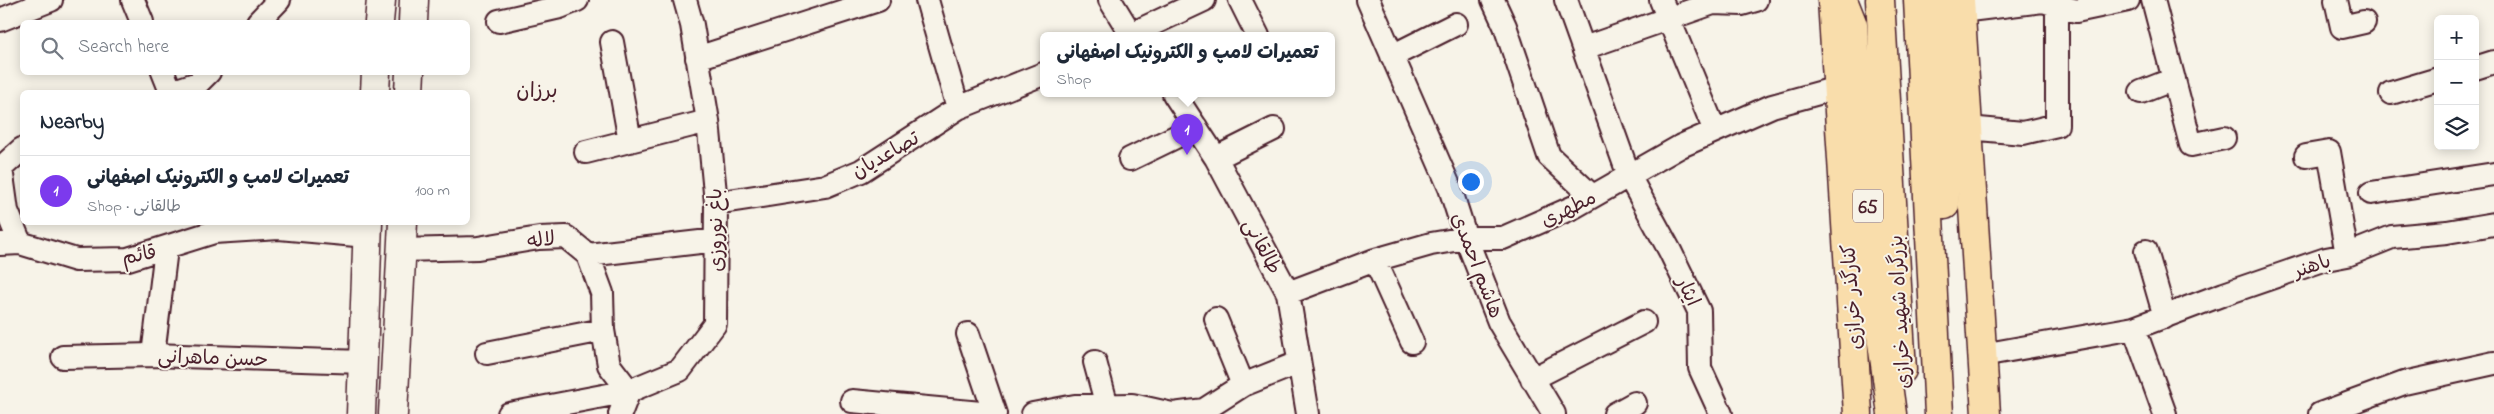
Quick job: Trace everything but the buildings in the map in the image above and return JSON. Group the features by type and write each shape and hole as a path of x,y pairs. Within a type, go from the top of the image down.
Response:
{"main road":[{"path":"379,20 381,0"},
{"path":"413,20 414,0"},
{"name":"کنارگذر خرازی","path":"1832,0 1858,414"},
{"name":"65","path":"1843,0 1853,25 1871,264 1892,414"},
{"name":"بزرگراه شهید خرازی","path":"1880,0 1905,414"},
{"name":"بزرگراه شهید خرازی","path":"1918,0 1940,414"},
{"path":"1940,414 1946,160 1954,4"},
{"path":"1954,4 1968,128 1986,414"},
{"path":"375,90 376,75"},
{"path":"409,90 410,75"},
{"path":"367,229 362,402 393,402 403,225"}],"street":[{"path":"0,20 51,0"},
{"path":"133,0 141,20"},
{"path":"260,20 279,0"},
{"path":"499,21 536,6 577,0"},
{"name":"باغ نوروزی","path":"510,414 629,391 680,370 715,324 716,203 708,121 698,58 685,0"},
{"path":"698,58 878,0"},
{"path":"927,0 958,108"},
{"path":"1110,0 1128,32"},
{"path":"1138,32 1204,0"},
{"path":"1240,0 1256,32"},
{"name":"هاشم احمدی","path":"1368,0 1450,188 1466,238 1499,322 1554,414"},
{"path":"1494,0 1505,26 1549,156 1592,196"},
{"name":"ایثار","path":"1566,0 1629,176 1670,250 1699,311 1700,368 1721,414"},
{"path":"1584,48 1665,9 1713,3 1742,4 1756,0"},
{"path":"1954,4 2042,1 2076,11 2091,4 2128,0"},
{"path":"2153,0 2191,145 2224,138"},
{"path":"2336,0 2342,27 2364,22"},
{"path":"1968,128 2023,133 2057,125 2057,6"},
{"path":"1665,9 1714,131"},
{"path":"1392,56 1456,24"},
{"path":"612,42 630,141"},
{"path":"2479,67 2494,62"},
{"path":"164,75 170,90"},
{"path":"177,90 198,83 206,75"},
{"name":"تصاعدیان","path":"716,203 825,186 861,171 958,108 1040,75"},
{"path":"2141,92 2174,79"},
{"path":"2391,93 2434,80"},
{"name":"مطهری","path":"1288,293 1375,260 1432,244 1466,238 1504,238 1592,196 1680,146 1772,106 1837,88"},
{"name":"طالقانی","path":"1176,97 1216,158 1288,293 1298,363 1308,414"},
{"path":"586,152 708,121"},
{"path":"1130,159 1196,127"},
{"path":"1216,158 1274,129"},
{"path":"10,243 1,168 20,151"},
{"path":"2306,156 2329,152 2347,255"},
{"path":"2371,192 2494,174"},
{"name":"باهنر","path":"1982,355 2134,328 2326,259 2347,255 2392,237 2447,232 2494,224"},
{"name":"قائم","path":"10,243 76,260 128,260 214,232 279,228 367,229"},
{"name":"لاله","path":"402,250 478,248 566,237 588,255"},
{"path":"620,414 629,391 609,365 603,330 602,293 588,255 717,240"},
{"path":"153,355 166,249"},
{"path":"2146,251 2165,317"},
{"path":"1375,260 1412,342"},
{"path":"1216,319 1243,385"},
{"path":"1532,379 1644,322"},
{"path":"2134,328 2164,414"},
{"path":"487,352 603,330"},
{"path":"852,401 993,414 968,334"},
{"name":"حسن ماهرانی","path":"64,357 153,355 363,362"},
{"path":"1095,362 1108,406"},
{"path":"1033,414 1075,406 1132,406 1172,414 1204,410 1243,385 1298,363"},
{"path":"2320,414 2404,383 2494,363"},
{"path":"1615,414 1635,403"}],"place":[{"name":"تعمیرات لامپ و الکترونیک اصفهانی","path":"1187,155"}],"district":[{"name":"برزان","path":"537,90"}]}
